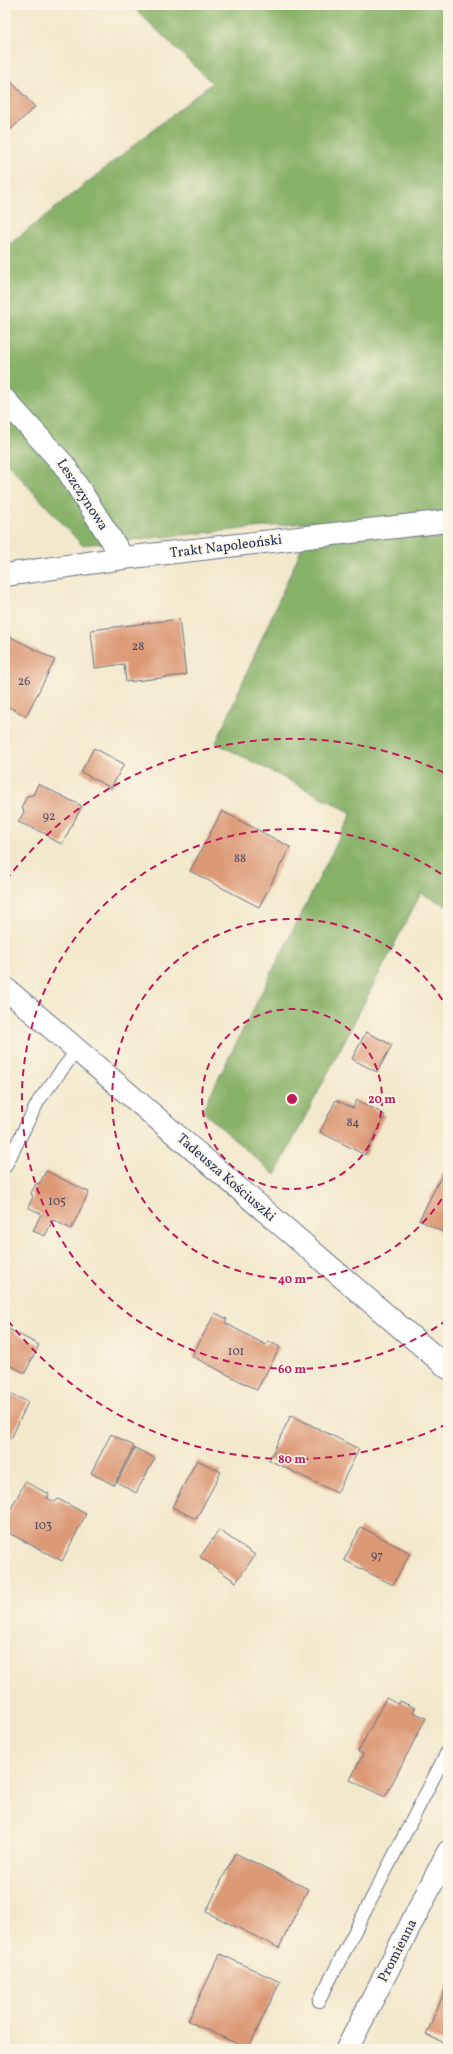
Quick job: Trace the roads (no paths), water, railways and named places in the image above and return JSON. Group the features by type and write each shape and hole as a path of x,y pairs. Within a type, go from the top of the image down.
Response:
{"street":[{"name":"Leszczynowa","path":"5,400 64,465 123,558"},
{"name":"Trakt Napoleoński","path":"5,575 123,558 448,521"},
{"name":"Tadeusza Kościuszki","path":"5,988 448,1368"},
{"name":"Promienna","path":"348,2049 448,1852"}],"lane":[{"path":"5,1167 39,1100 77,1050"},
{"path":"319,2001 448,1750"}]}
